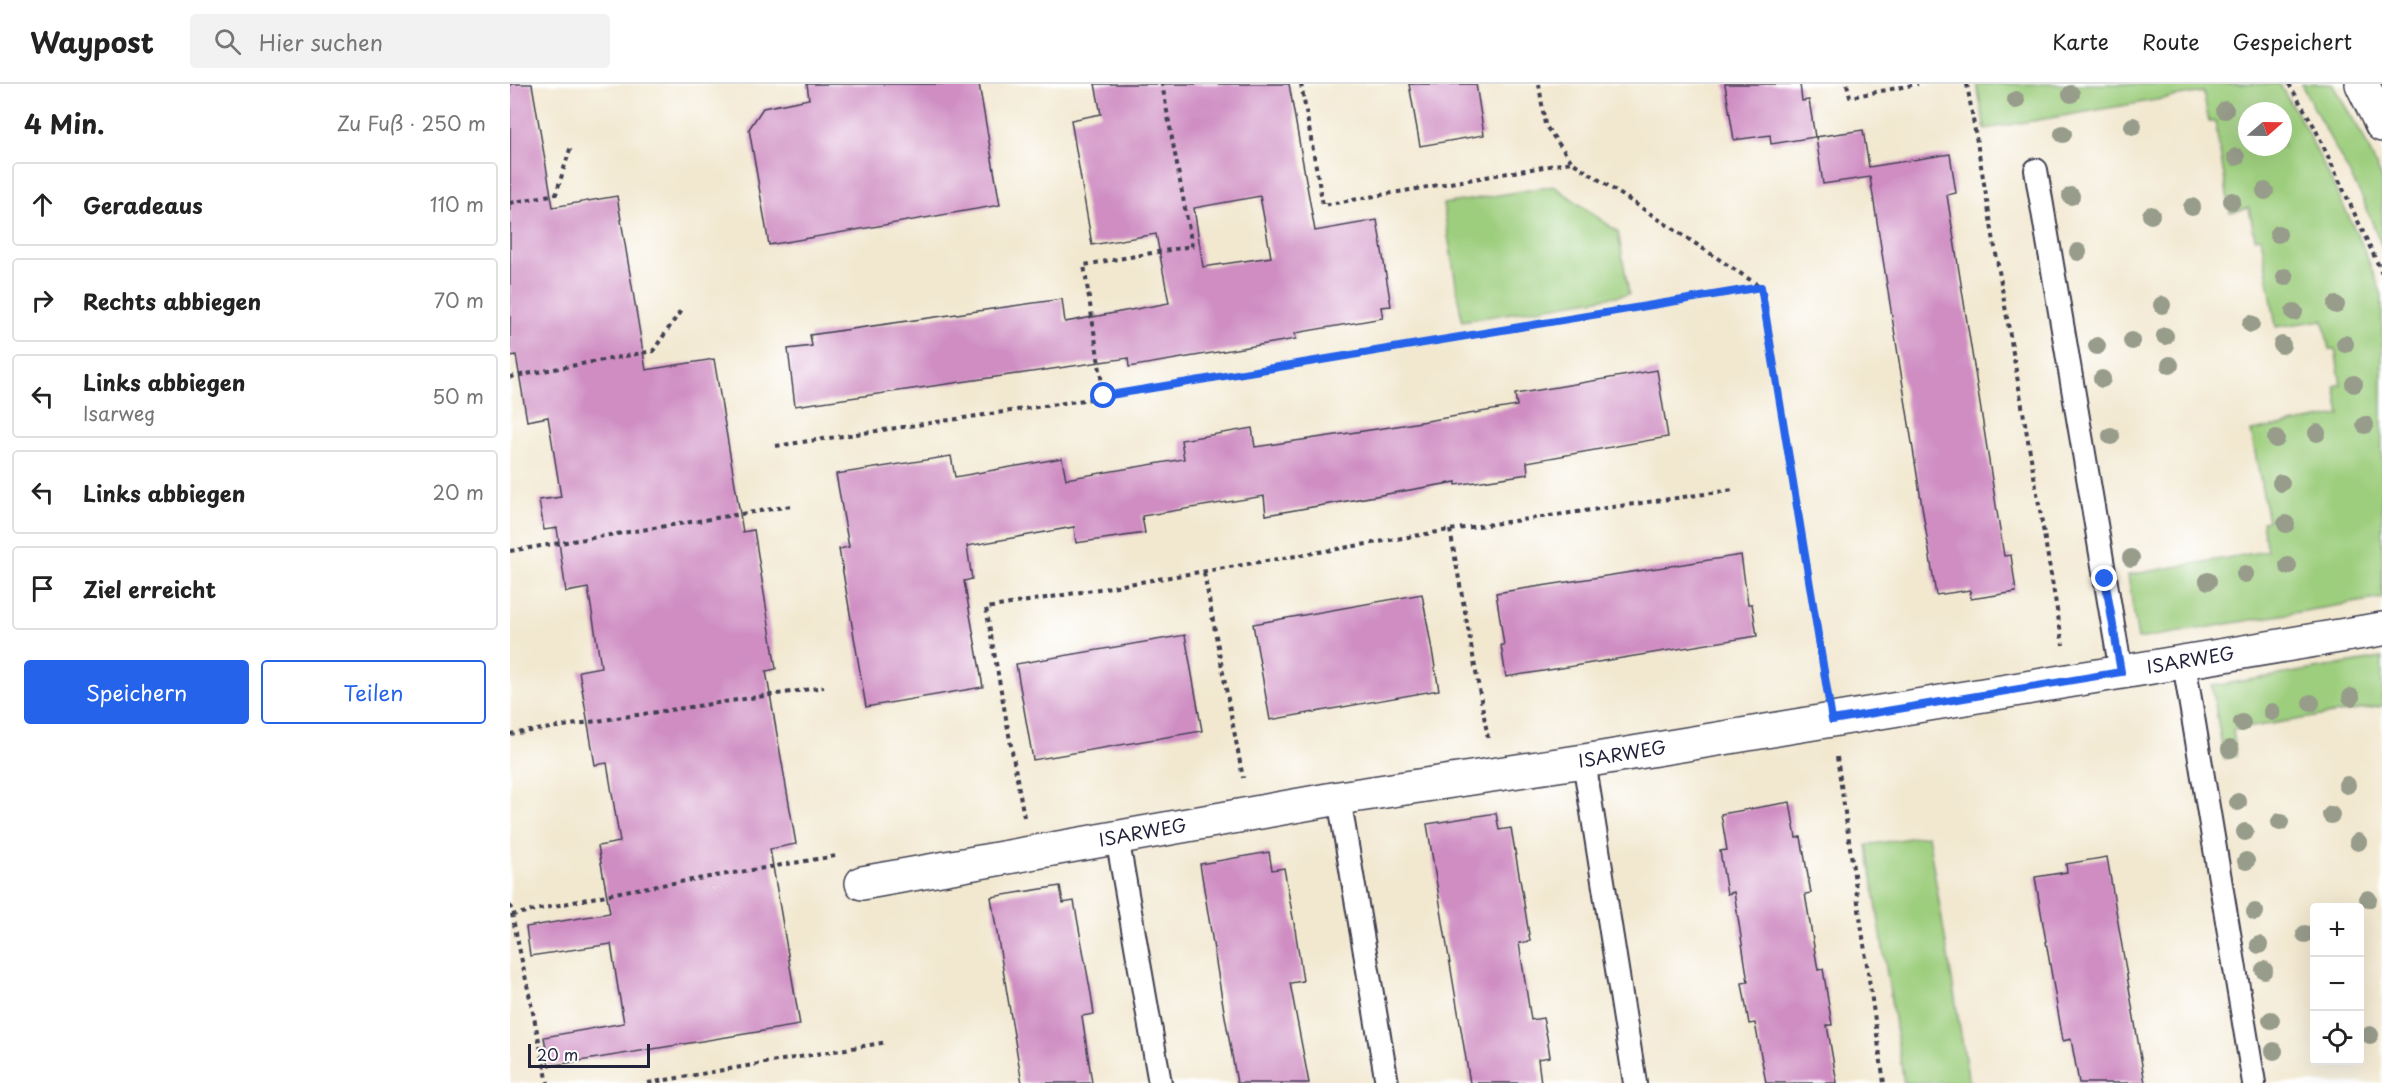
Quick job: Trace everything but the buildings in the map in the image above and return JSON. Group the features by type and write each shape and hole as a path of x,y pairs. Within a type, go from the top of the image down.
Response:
{"street":[{"path":"2362,84 2382,125"},
{"name":"ISARWEG","path":"862,883 1339,798 1584,761 2382,629"}],"lane":[{"path":"2036,170 2121,672"},
{"path":"2184,663 2254,1083"},
{"path":"1584,761 1635,1083"},
{"path":"1339,798 1387,1083"},
{"path":"1117,837 1160,1083"}],"path":[{"path":"1104,396 1084,265 1192,246 1162,84"},
{"path":"1301,84 1323,205 1572,162"},
{"path":"1539,84 1545,125 1572,162 1761,287 1832,720 1884,1083"},
{"path":"1848,84 1850,97 1918,84"},
{"path":"1967,84 2069,680"},
{"path":"2289,84 2314,126 2382,273"},
{"path":"510,202 556,194 571,146"},
{"path":"776,446 1104,396 1761,287"},
{"path":"510,377 653,351 682,309"},
{"path":"1031,853 987,608 1450,530 1734,490"},
{"path":"510,551 791,506"},
{"path":"1450,530 1494,775"},
{"path":"1204,573 1250,815"},
{"path":"510,734 824,687"},
{"path":"512,915 625,891 840,856"},
{"path":"510,905 548,1083"},
{"path":"648,1083 887,1042"}],"green space":[{"path":"1977,84 2279,84 2290,102 2238,102 2238,156 2292,156 2292,106 2305,127 2361,242 2382,295 2382,598 2138,639 2128,575 2267,551 2262,522 2268,521 2251,431 2340,415 2335,386 2341,384 2335,349 2329,349 2323,320 2276,327 2261,237 2255,238 2249,208 2230,212 2215,122 2209,122 2203,92 1985,129"},
{"path":"2301,84 2332,84 2362,134 2382,179 2382,247 2362,197"},
{"path":"1554,186 1618,232 1629,294 1462,321 1443,204"},
{"path":"2382,658 2382,706 2233,730 2236,756 2224,759 2212,686"},
{"path":"1928,835 1969,1083 1904,1083 1867,845"}],"route":[{"path":"1104,396 1761,287 1832,720 2121,672 2105,579"}]}
